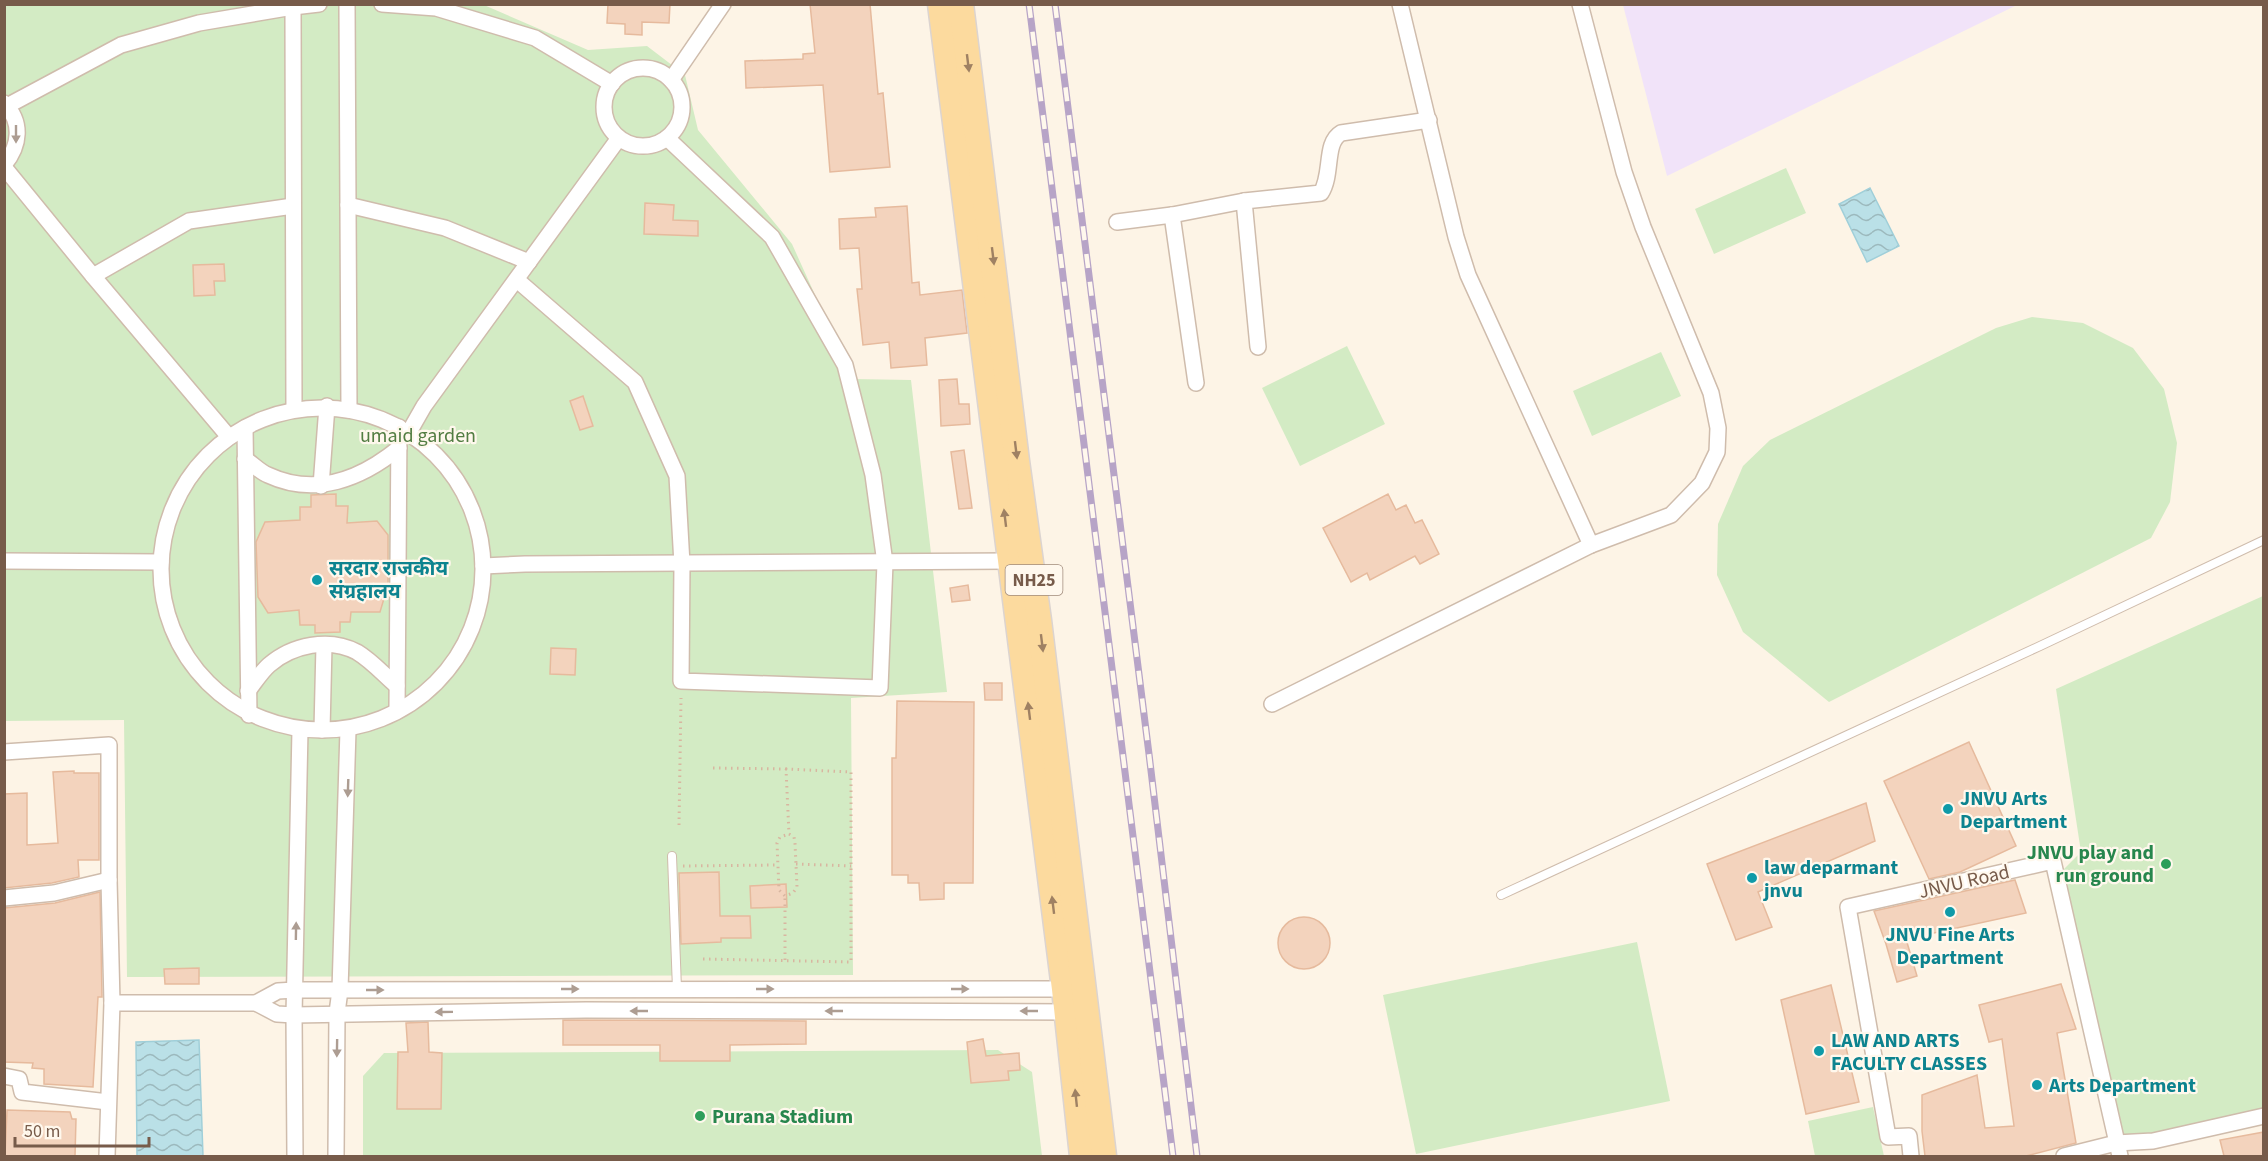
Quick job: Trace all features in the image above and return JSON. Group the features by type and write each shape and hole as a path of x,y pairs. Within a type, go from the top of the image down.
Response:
{"main road":[{"name":"NH25","path":"940,4 1010,561 1076,1000 1104,1156"},
{"name":"NH25","path":"961,4 1076,1000 1082,1156"}],"street":[{"path":"229,437 4,166 12,156 17,143 18,130 14,117 6,105 121,45 199,23 319,4"},
{"path":"347,4 349,410"},
{"path":"382,4 436,8 535,38 612,84"},
{"path":"671,80 723,4"},
{"path":"1400,4 1456,237 1468,275 1591,545"},
{"path":"1272,704 1591,545 1671,515 1702,483 1717,452 1718,428 1711,393 1648,238 1624,172 1580,4"},
{"path":"293,7 294,409"},
{"path":"642,68 657,71 671,80 681,97 681,114 677,127 667,138 656,144 632,145 619,138 610,128 605,114 605,100 612,84 622,74 642,68"},
{"path":"1116,222 1172,215 1244,201 1321,193 1328,183 1331,146 1336,136 1341,133 1429,120"},
{"path":"397,711 399,448 403,430 424,406 619,138"},
{"path":"517,280 635,382 677,476 682,564 681,681 880,688 885,563 873,475 845,365 772,237 667,138"},
{"path":"1244,201 1258,347"},
{"path":"348,205 445,228 530,262"},
{"path":"93,276 189,221 293,206"},
{"path":"1172,215 1196,383"},
{"path":"321,486 327,406"},
{"path":"327,406 369,413 403,430 438,455 461,485 474,513 484,574 477,617 458,658 430,691 414,704 358,728 348,730 292,729 249,714 204,680 184,654 170,625 162,592 161,562 169,517 199,463 229,437 266,416 294,409 327,406"},
{"path":"245,428 249,714"},
{"path":"245,459 267,475 286,481 321,486 367,469 399,448"},
{"path":"4,561 161,562"},
{"path":"483,566 1010,561"},
{"path":"248,691 267,667 280,657 308,645 324,645 356,652 397,686"},
{"path":"322,730 324,645"},
{"path":"295,1156 294,1015 300,729"},
{"path":"336,1156 337,1013 340,990 349,772 348,730"},
{"path":"4,752 109,745 112,1003 107,1156"},
{"name":"JNVU Road","path":"1911,1156 1909,1136 1888,1137 1848,907 2053,861 2118,1150"},
{"path":"4,898 54,893 109,880"},
{"path":"256,1003 278,991 295,990 677,989 1076,1000"},
{"path":"112,1003 256,1003 277,1014 294,1015 1076,1000"},
{"path":"4,1076 19,1079 22,1092 108,1102"},
{"path":"2064,1156 2118,1150 2264,1116"}],"lane":[{"path":"1501,895 2264,540"},
{"path":"672,856 677,989"}],"path":[{"path":"679,825 681,681"},
{"path":"703,959 851,962 851,772 713,768"},
{"path":"786,769 789,834"},
{"path":"785,896 793,893 797,887 794,837 789,834"},
{"path":"785,960 785,896 779,890 777,843 780,837 789,834"},
{"path":"796,864 851,866"},
{"path":"672,866 778,866"}],"shaded area":[{"path":"1623,4 2017,5 1667,176"}],"green space":[{"name":"umaid garden","path":"4,5 484,5 588,50 647,46 685,75 698,130 792,244 853,379 911,380 947,692 851,698 853,975 127,977 124,720 5,721"},
{"path":"1786,168 1806,213 1714,254 1695,209"},
{"path":"2032,317 2083,323 2133,348 2164,389 2177,443 2170,502 2151,538 1829,702 1743,632 1717,575 1718,524 1743,466 1770,440 1996,328"},
{"path":"1347,346 1385,424 1300,466 1262,388"},
{"path":"1661,352 1681,396 1592,436 1573,391"},
{"name":"JNVU play and run ground","path":"2263,596 2263,1112 2124,1142 2057,876 2081,852 2056,689"},
{"path":"1637,942 1670,1101 1416,1154 1383,995"},
{"name":"Purana Stadium","path":"998,1050 1032,1072 1042,1156 363,1156 363,1076 384,1053"},
{"path":"1873,1107 1884,1156 1815,1156 1808,1121"}],"water":[{"path":"1870,188 1899,246 1867,262 1839,204"},
{"path":"199,1040 203,1156 137,1156 136,1042"}],"building":[{"path":"608,4 670,4 669,23 642,22 642,35 625,34 625,24 607,23"},
{"path":"810,4 870,4 878,94 883,93 890,167 830,172 823,85 746,88 745,61 803,59 803,54 815,53"},
{"path":"645,203 674,205 673,220 698,221 698,236 644,234"},
{"path":"907,206 912,283 919,282 920,295 962,290 967,333 925,338 927,365 891,368 889,342 863,345 857,289 862,289 859,248 840,249 839,219 876,217 875,208"},
{"path":"224,264 225,281 214,281 215,295 194,296 193,265"},
{"path":"957,379 959,404 969,404 970,424 941,426 939,380"},
{"path":"583,396 593,426 580,430 570,401"},
{"path":"964,450 972,508 959,509 951,452"},
{"path":"336,494 336,506 348,506 347,523 377,521 388,535 388,585 380,612 351,612 350,622 340,622 340,632 315,633 315,625 300,625 299,610 268,613 258,597 256,542 265,522 300,520 300,507 311,507 311,495"},
{"path":"1388,494 1396,510 1406,505 1415,523 1422,520 1439,554 1420,564 1415,556 1370,580 1367,573 1351,582 1323,528"},
{"path":"968,585 970,600 952,602 950,588"},
{"path":"551,648 576,649 575,675 550,674"},
{"path":"984,683 1002,683 1002,700 985,700"},
{"path":"897,701 974,702 973,883 944,883 944,899 920,900 919,883 908,883 908,875 892,875 892,758 896,758"},
{"name":"JNVU Arts Department","path":"1969,742 2016,846 1960,872 1929,879 1884,781"},
{"path":"74,771 74,773 99,773 99,860 78,860 79,877 52,883 4,888 4,794 27,793 27,845 58,843 53,772"},
{"name":"law deparmant jnvu","path":"1866,803 1875,841 1758,892 1772,927 1736,940 1707,864"},
{"path":"719,872 720,916 750,916 751,938 721,938 721,942 681,944 679,873"},
{"name":"JNVU Fine Arts Department","path":"2015,880 2026,913 1906,939 1917,976 1897,982 1874,911"},
{"path":"786,884 787,907 751,908 750,886"},
{"path":"100,892 102,997 98,997 93,1087 44,1084 44,1069 32,1068 33,1063 4,1062 4,908 55,903"},
{"path":"1304,917 1314,919 1322,925 1328,933 1330,943 1328,953 1322,961 1314,967 1304,969 1294,967 1286,961 1280,953 1278,943 1280,933 1286,925 1294,919"},
{"path":"199,968 199,984 165,984 164,969"},
{"name":"Arts Department","path":"2061,984 2076,1029 2057,1033 2076,1143 2026,1156 1925,1156 1922,1095 1977,1075 1985,1128 2014,1126 2002,1039 1989,1042 1979,1005"},
{"name":"LAW AND ARTS FACULTY CLASSES","path":"1831,985 1859,1102 1806,1114 1781,1000"},
{"path":"563,1020 806,1021 806,1044 730,1045 730,1061 660,1061 660,1045 563,1045"},
{"path":"428,1022 429,1052 442,1053 441,1109 397,1109 398,1052 408,1052 406,1023"},
{"path":"983,1039 986,1056 1019,1053 1020,1070 1008,1071 1009,1080 971,1083 967,1042"},
{"path":"7,1110 70,1112 72,1119 76,1119 75,1156 5,1156"},
{"path":"2264,1132 2264,1156 2224,1156 2220,1140"}],"railway":[{"path":"1029,4 1173,1156"},
{"path":"1055,4 1197,1156"}],"place":[{"name":"सरदार राजकीय संग्रहालय","path":"317,580"},
{"name":"JNVU Arts Department","path":"1948,809"},
{"name":"JNVU play and run ground","path":"2166,864"},
{"name":"law deparmant jnvu","path":"1752,878"},
{"name":"JNVU Fine Arts Department","path":"1950,912"},
{"name":"LAW AND ARTS FACULTY CLASSES","path":"1819,1051"},
{"name":"Arts Department","path":"2037,1085"},
{"name":"Purana Stadium","path":"700,1116"}]}
